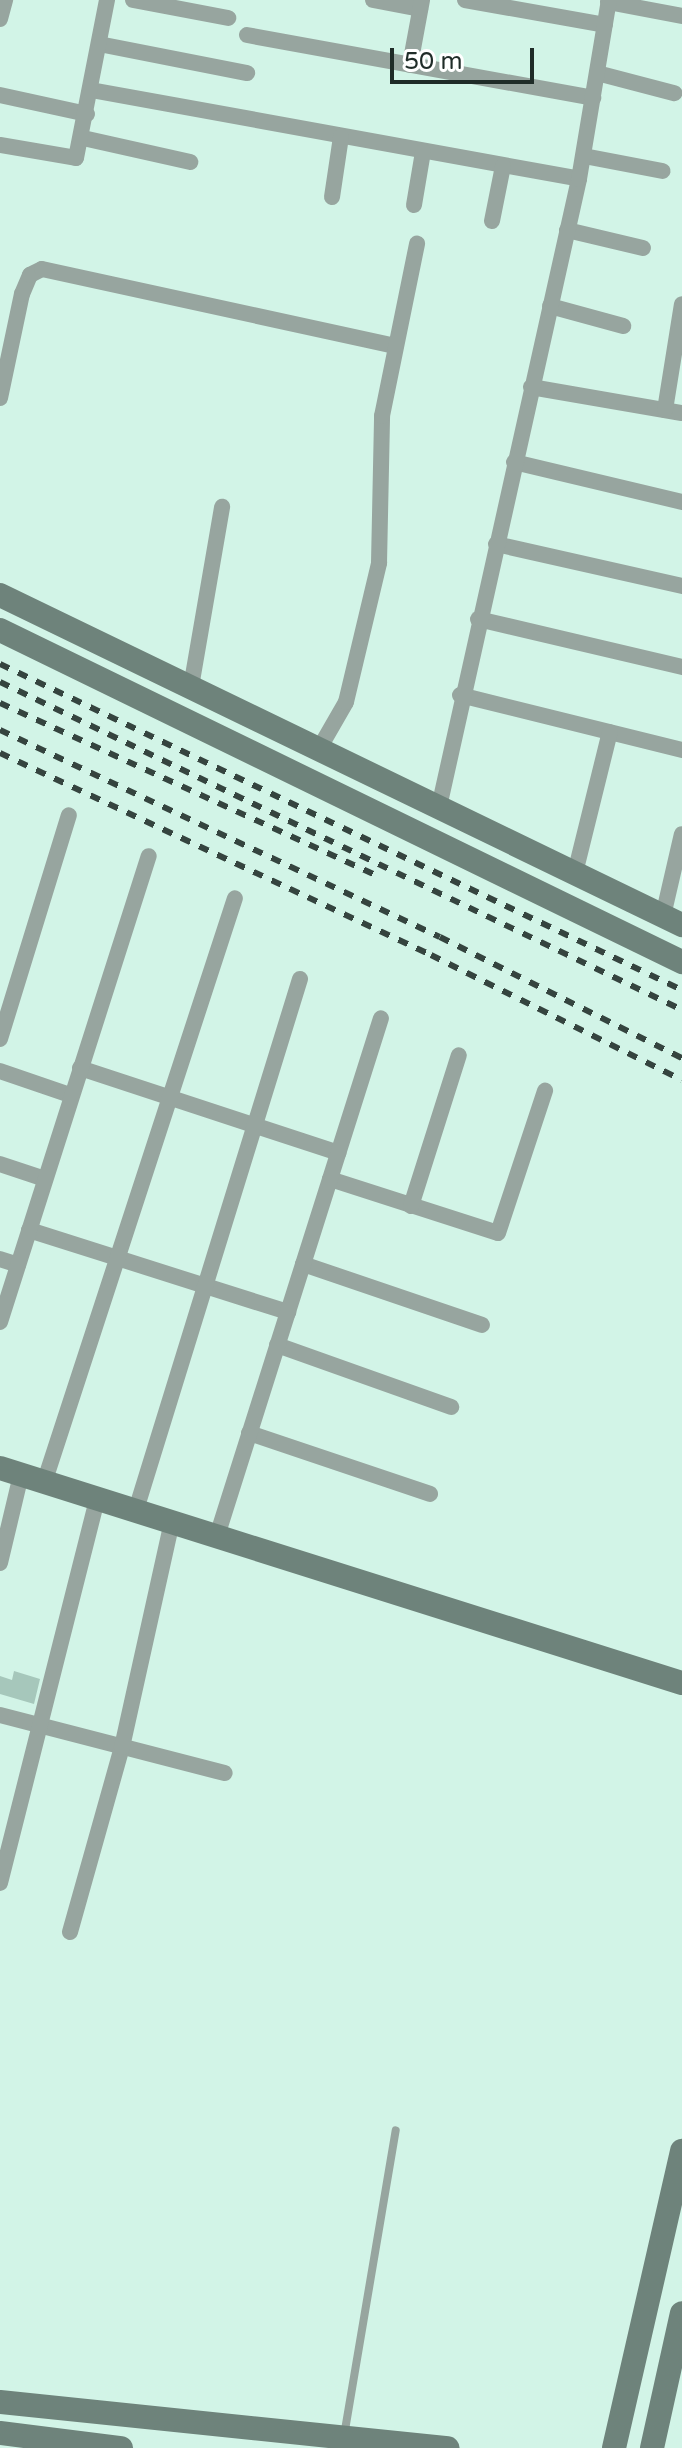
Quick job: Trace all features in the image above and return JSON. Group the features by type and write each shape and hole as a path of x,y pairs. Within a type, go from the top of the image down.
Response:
{"street":[{"path":"0,19 5,0"},
{"path":"0,145 71,161 83,138 107,0"},
{"path":"133,0 228,18"},
{"path":"373,0 421,4 410,65"},
{"path":"465,0 499,3 605,25"},
{"path":"439,807 460,695 584,156 608,1 682,16"},
{"path":"247,35 593,98"},
{"path":"99,44 247,73"},
{"path":"597,73 674,93"},
{"path":"91,90 579,179"},
{"path":"0,95 87,114"},
{"path":"332,197 341,137"},
{"path":"83,138 190,162"},
{"path":"414,205 423,152"},
{"path":"584,156 663,171"},
{"path":"492,221 503,166"},
{"path":"567,230 643,248"},
{"path":"319,749 346,702 379,563 381,428 417,244"},
{"path":"0,398 22,294 30,275 42,269 396,346"},
{"path":"550,306 623,326"},
{"path":"531,387 674,412 681,311"},
{"path":"514,462 682,502"},
{"path":"191,687 222,507"},
{"path":"496,544 682,586"},
{"path":"0,595 673,920 682,838"},
{"path":"478,619 682,667"},
{"path":"0,630 682,962"},
{"path":"128,692 142,664"},
{"path":"460,695 682,750"},
{"path":"575,873 610,732"},
{"path":"0,1039 69,815"},
{"path":"0,1322 70,1095 149,856"},
{"path":"0,1563 22,1476 117,1259 235,898"},
{"path":"135,1513 300,979"},
{"path":"217,1536 381,1018"},
{"path":"411,1206 459,1055"},
{"path":"80,1068 338,1153"},
{"path":"0,1071 70,1095"},
{"path":"330,1179 492,1233 503,1231 545,1091"},
{"path":"0,1164 45,1179"},
{"path":"29,1230 288,1312"},
{"path":"0,1259 18,1265"},
{"path":"303,1264 482,1325"},
{"path":"277,1345 451,1407"},
{"path":"249,1433 430,1494"},
{"path":"22,1476 682,1683"},
{"path":"0,1883 97,1499"},
{"path":"70,1932 122,1747 172,1522"},
{"path":"0,1715 225,1773"},
{"path":"614,2448 682,2151"},
{"path":"652,2448 682,2313"},
{"path":"0,2402 448,2448"},
{"path":"0,2433 121,2448"}],"lane":[{"path":"344,2438 396,2130"}],"building":[{"path":"14,1671 40,1679 34,1704 0,1694 0,1676 12,1680"}],"railway":[{"path":"0,664 682,990"},
{"path":"0,682 682,1010"},
{"path":"0,703 375,875"},
{"path":"0,730 440,937 682,1058"},
{"path":"0,753 431,955 682,1080"}]}
